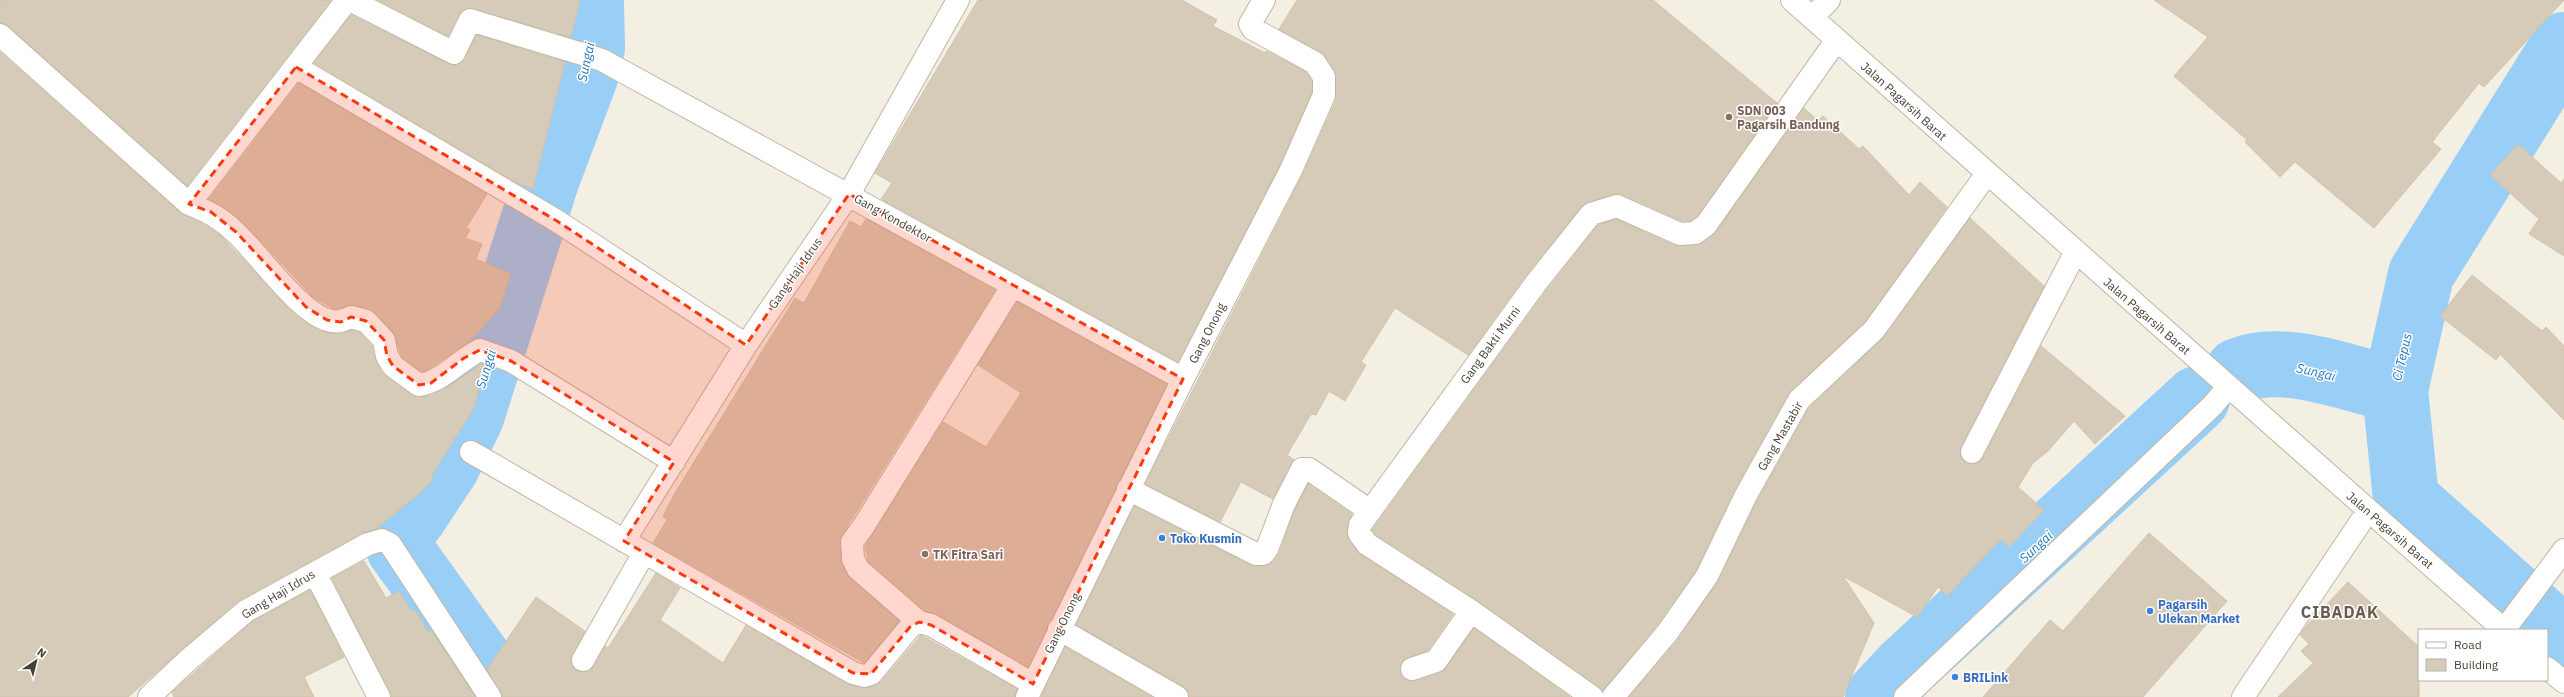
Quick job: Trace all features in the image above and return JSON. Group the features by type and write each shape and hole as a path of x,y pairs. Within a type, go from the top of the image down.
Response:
{"street":[{"path":"189,204 347,0"},
{"name":"Gang Kondektor","path":"350,0 454,53 470,20 580,52 602,60 849,194 1183,379"},
{"name":"Gang Haji Idrus","path":"624,541 746,345 849,194 958,0"},
{"name":"Gang Onong","path":"1030,690 1183,379 1291,170 1324,95 1324,77 1315,63 1253,29 1250,24 1264,0"},
{"name":"Jalan Pagarsih Barat","path":"1792,0 1986,175 2503,629"},
{"path":"1812,18 1829,0"},
{"path":"0,35 189,204 211,212 236,232 306,307 327,320 341,322 351,316 366,321 384,340 387,356 393,366 419,385 431,383 464,358 480,350 511,361 674,462"},
{"name":"Gang Bakti Murni","path":"1592,697 1471,611 1367,544 1359,534 1360,525 1536,283 1591,214 1617,206 1680,234 1695,233 1701,229 1706,225 1836,41"},
{"path":"296,67 557,221 746,345"},
{"name":"Gang Mastabir","path":"1613,697 1667,633 1708,576 1746,495 1799,400 1874,330 1986,175"},
{"path":"1972,452 2075,253"},
{"path":"1013,285 863,528 852,542 853,559 858,569 918,622 931,625 1030,690"},
{"path":"1904,697 2213,405 2228,387"},
{"path":"471,452 852,673 864,676 871,674 910,627 918,622"},
{"path":"1128,489 1256,554 1262,554 1267,549 1284,504 1302,469 1309,470 1370,511"},
{"path":"2243,697 2368,511"},
{"name":"Gang Haji Idrus","path":"150,697 186,661 246,611 368,544 382,540 390,544 490,697"},
{"path":"2505,629 2564,550"},
{"path":"583,660 644,553"},
{"path":"314,573 379,697"},
{"path":"1412,669 1436,661 1471,611"},
{"path":"1059,629 1177,697"},
{"path":"2548,669 2564,682"}],"highlighted area":[{"path":"296,67 557,221 746,345 849,194 1183,379 1033,684 931,625 919,622 910,627 871,674 853,673 624,541 674,462 511,361 480,350 464,358 431,383 419,385 393,366 387,356 384,340 366,321 351,317 341,322 327,320 306,307 236,232 211,212 189,204"}],"building":[{"path":"0,0 331,0 187,186 8,26 0,23"},
{"path":"378,0 580,0 571,37 468,8 459,14 448,36"},
{"path":"978,0 1182,0 1217,20 1213,26 1306,72 1312,81 1312,92 1280,165 1178,362 881,199 892,183 875,173"},
{"path":"1297,0 1653,0 1777,103 1697,216 1691,221 1682,221 1622,194 1613,194 1582,206 1526,275 1468,355 1395,308 1361,362 1366,365 1345,401 1329,391 1316,415 1311,414 1287,455 1294,460 1273,499 1241,482 1220,522 1145,484 1302,176 1336,100 1336,77 1325,56 1279,29"},
{"path":"2154,0 2564,0 2484,87 2479,83 2432,142 2441,149 2374,228 2295,162 2280,177 2245,142 2247,140 2174,76 2208,37"},
{"path":"351,15 449,64 461,63 477,35 565,62 533,189 515,182 314,63"},
{"path":"0,52 181,213 207,226 221,236 297,316 312,326 328,333 341,334 352,330 359,332 372,346 375,359 382,373 412,395 422,397 432,395 450,386 481,364 485,367 474,408 431,477 433,480 420,493 376,529 362,533 238,601 128,697 0,697"},
{"path":"299,83 487,194 466,228 470,230 465,238 482,244 476,259 511,274 499,309 469,342 422,372 402,357 393,332 375,312 354,305 334,309 313,297 244,223 226,209 209,199"},
{"path":"1804,108 1818,121 1823,116 1859,149 1863,146 1909,195 1920,182 1947,207 1865,322 1788,394 1735,489 1696,570 1657,625 1603,691 1478,601 1376,535 1372,530 1546,291 1598,225 1616,219 1675,246 1702,243 1716,232"},
{"path":"2518,144 2561,183 2564,179 2564,256 2529,234 2539,219 2490,175"},
{"path":"1970,218 2044,286 1961,446 1962,459 1973,464 1983,458 2041,346 2125,416 2095,444 2074,421 2048,451 2033,463 2018,487 2044,510 2009,547 2001,539 1947,596 1938,587 1917,617 1843,576 1874,623 1843,697 1629,697 1677,641 1717,583 1757,501 1809,408 1884,337"},
{"path":"866,219 995,290 842,535 840,543 841,560 847,575 899,621 864,663 653,543 667,520 663,516 675,493 795,298 804,303 850,221 861,227"},
{"path":"2472,275 2542,331 2546,327 2564,346 2564,420 2500,354 2496,360 2440,316"},
{"path":"1017,302 1167,384 1028,667 937,614 925,611 868,561 865,546 943,422 986,447 1021,393 978,365"},
{"path":"1308,484 1352,514 1347,532 1349,540 1360,554 1453,614 1428,650 1402,661 1400,673 1404,679 1416,681 1440,673 1446,668 1474,628 1570,697 1189,697 1183,686 1076,625 1134,506 1250,565 1263,566 1273,562 1279,554 1295,509"},
{"name":"Pagarsih Ulekan Market","path":"2149,533 2227,601 2143,697 1983,697 2050,620 2063,631"},
{"path":"364,561 386,598 399,591 411,611 415,610 428,632 431,630 475,697 391,697 332,578"},
{"path":"656,573 680,588 660,620 723,663 746,625 847,684 867,688 881,682 921,635 1017,689 1015,697 502,697 487,669 536,597 585,631 571,660 572,667 583,672 594,666 605,646 608,648"},
{"path":"2348,582 2418,646 2419,697 2278,697 2313,663 2301,651 2309,644 2300,635 2307,625"},
{"path":"310,590 344,657 304,677 314,697 174,697 172,692 253,621"},
{"path":"1065,647 1152,697 1041,697"}],"waterway":[{"name":"Sungai","path":"506,697 399,548 397,537 414,516 447,466 471,417 546,181 585,77 592,48 591,0"},
{"name":"Ci Tepus","path":"2564,45 2421,274 2395,390 2406,499 2564,640"},
{"name":"Sungai","path":"2238,371 2256,366 2275,364 2295,365 2337,374 2395,390"},
{"name":"Sungai","path":"1878,697 1905,668 2197,399"}],"place":[{"name":"SDN 003 Pagarsih Bandung","path":"1729,117"},
{"name":"Toko Kusmin","path":"1162,538"},
{"name":"TK Fitra Sari","path":"925,554"},
{"name":"Pagarsih Ulekan Market","path":"2150,611"},
{"name":"BRILink","path":"1955,677"}],"district":[{"name":"CIBADAK","path":"2340,612"}]}
